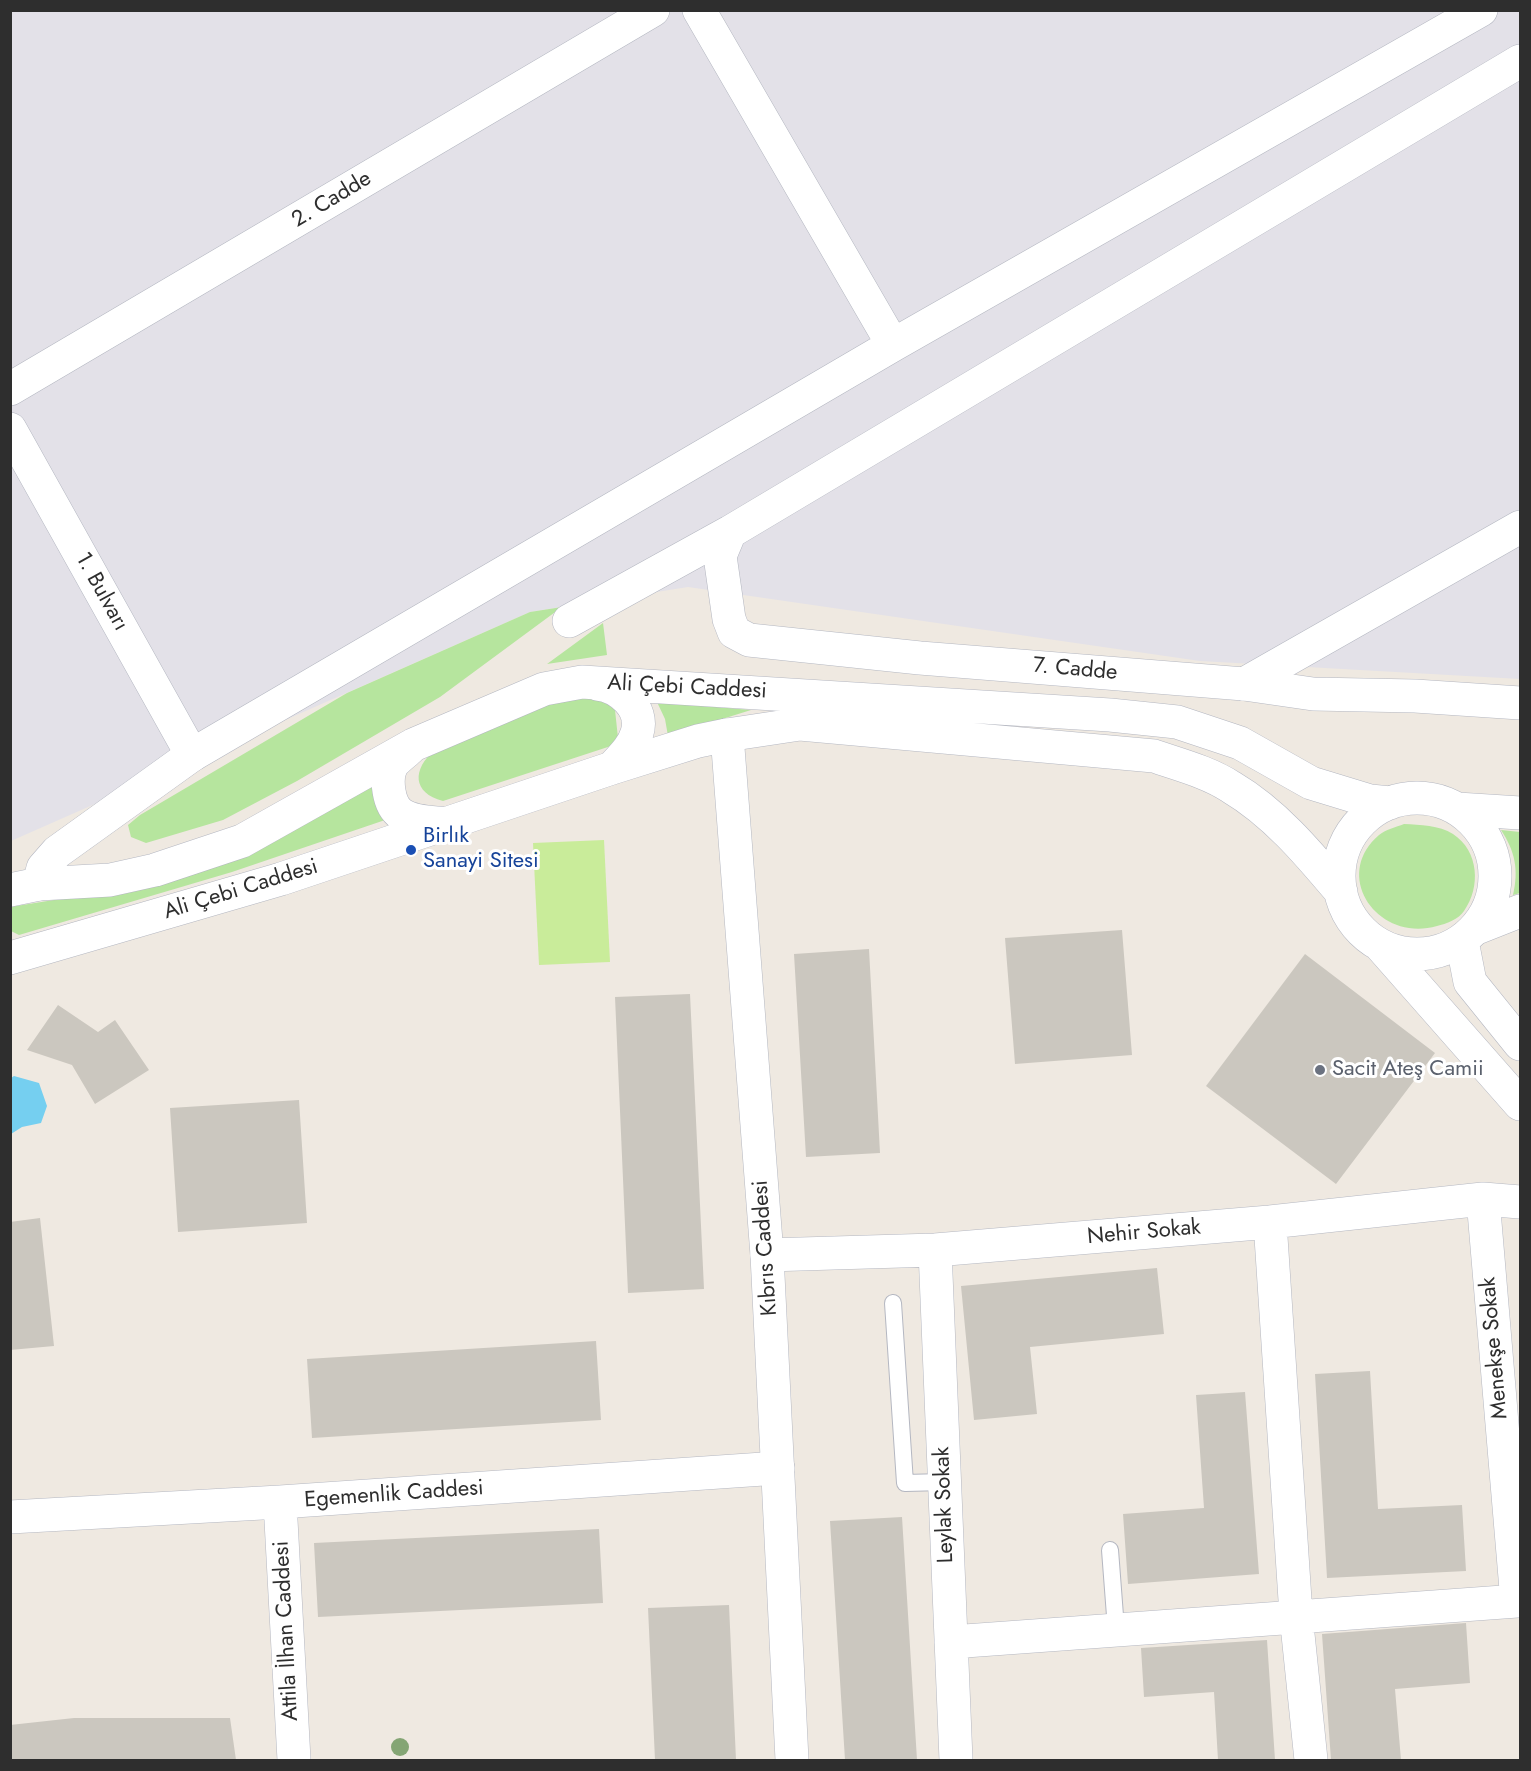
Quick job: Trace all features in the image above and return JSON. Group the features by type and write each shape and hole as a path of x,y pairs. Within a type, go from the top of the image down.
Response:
{"street":[{"name":"2. Cadde","path":"10,389 653,10"},
{"path":"699,10 893,345"},
{"path":"25,887 57,852 192,754 893,345 1481,10"},
{"path":"569,621 730,532 1521,62"},
{"name":"1. Bulvarı","path":"10,429 192,754"},
{"path":"1244,684 1521,526"},
{"name":"7. Cadde","path":"730,532 720,556 729,619 734,632 749,640 920,658 1244,684 1313,694 1414,696 1521,703"},
{"path":"582,682 606,685 621,692 634,708 638,731 628,751 612,768"},
{"name":"Ali Çebi Caddesi","path":"25,887 110,880 155,870 242,841 413,745 544,689 582,682 1110,715 1177,722 1240,742 1311,783 1370,801 1390,803"},
{"name":"Ali Çebi Caddesi","path":"10,958 281,879 698,741 800,724 1154,756 1208,775 1232,787 1294,838 1341,892"},
{"name":"Kıbrıs Caddesi","path":"727,735 767,1255 792,1761"},
{"path":"413,745 393,764 388,779 391,799 399,813 421,821 449,824"},
{"path":"1521,813 1457,808 1436,800 1412,798 1390,803 1370,813 1354,829 1344,849 1339,870 1341,892 1346,909 1356,925 1380,945 1521,1104"},
{"path":"1457,808 1475,823 1488,842 1495,864 1495,887 1489,909 1489,925 1470,982 1521,1044"},
{"path":"1380,945 1405,954 1431,954 1489,925"},
{"name":"Nehir Sokak","path":"767,1255 935,1250 1270,1222 1483,1199 1521,1202"},
{"name":"Menekşe Sokak","path":"1483,1199 1519,1601"},
{"path":"1270,1222 1296,1615 1311,1761"},
{"name":"Leylak Sokak","path":"935,1250 956,1761"},
{"name":"Egemenlik Caddesi","path":"10,1517 280,1502 778,1468"},
{"name":"Attila İlhan Caddesi","path":"280,1502 294,1761"},
{"path":"951,1642 1296,1615 1519,1601"}],"lane":[{"path":"893,1303 905,1483 944,1482"},
{"path":"1110,1550 1116,1629"}],"shaded area":[{"path":"11,11 1520,11 1520,679 1200,661 688,587 530,612 11,841"}],"green space":[{"path":"562,607 440,697 297,781 223,820 146,843 131,837 128,825 140,815 347,693 530,612"},
{"path":"603,623 607,655 547,664"},
{"path":"580,695 600,698 615,710 618,738 614,745 443,801 425,792 421,786 419,772 427,757 435,750 534,707"},
{"path":"657,702 751,710 668,736 665,719"},
{"path":"374,785 391,818 232,872 19,935 11,931 10,907 135,887"},
{"path":"1404,824 1429,826 1448,831 1462,841 1468,850 1475,870 1473,891 1464,911 1452,921 1416,929 1396,925 1380,915 1368,902 1361,886 1360,869 1365,851 1381,833"},
{"path":"1501,830 1520,832 1520,893 1513,895 1516,869 1513,853"},
{"path":"604,840 610,962 539,965 533,843"}],"water":[{"path":"14,1076 39,1083 47,1106 41,1123 22,1127 11,1134 11,1078"}],"building":[{"path":"1122,930 1132,1055 1015,1064 1005,938"},
{"path":"869,949 880,1153 806,1157 794,954"},
{"name":"Sacit Ateş Camii","path":"1305,954 1435,1053 1336,1184 1206,1086"},
{"path":"690,994 704,1289 628,1293 615,997"},
{"path":"58,1005 98,1032 115,1020 149,1070 95,1104 72,1065 27,1050"},
{"path":"299,1100 307,1223 178,1232 170,1108"},
{"path":"40,1218 54,1346 10,1350 10,1222"},
{"path":"1157,1268 1164,1334 1030,1347 1037,1414 974,1420 961,1286"},
{"path":"596,1341 601,1420 312,1438 307,1359"},
{"path":"1370,1371 1378,1509 1462,1505 1466,1571 1327,1578 1315,1374"},
{"path":"1245,1392 1259,1574 1128,1584 1123,1514 1204,1508 1196,1395"},
{"path":"902,1517 917,1760 845,1760 830,1521"},
{"path":"599,1529 603,1603 318,1617 314,1543"},
{"path":"729,1605 736,1760 655,1760 648,1608"},
{"path":"1466,1623 1470,1683 1395,1689 1401,1760 1331,1760 1322,1634"},
{"path":"1267,1640 1275,1760 1218,1760 1214,1692 1144,1697 1141,1648"},
{"path":"74,1718 230,1718 236,1760 10,1760 10,1725"}],"place":[{"name":"Birlık Sanayi Sitesi","path":"411,850"},
{"name":"Sacit Ateş Camii","path":"1320,1070"}]}
